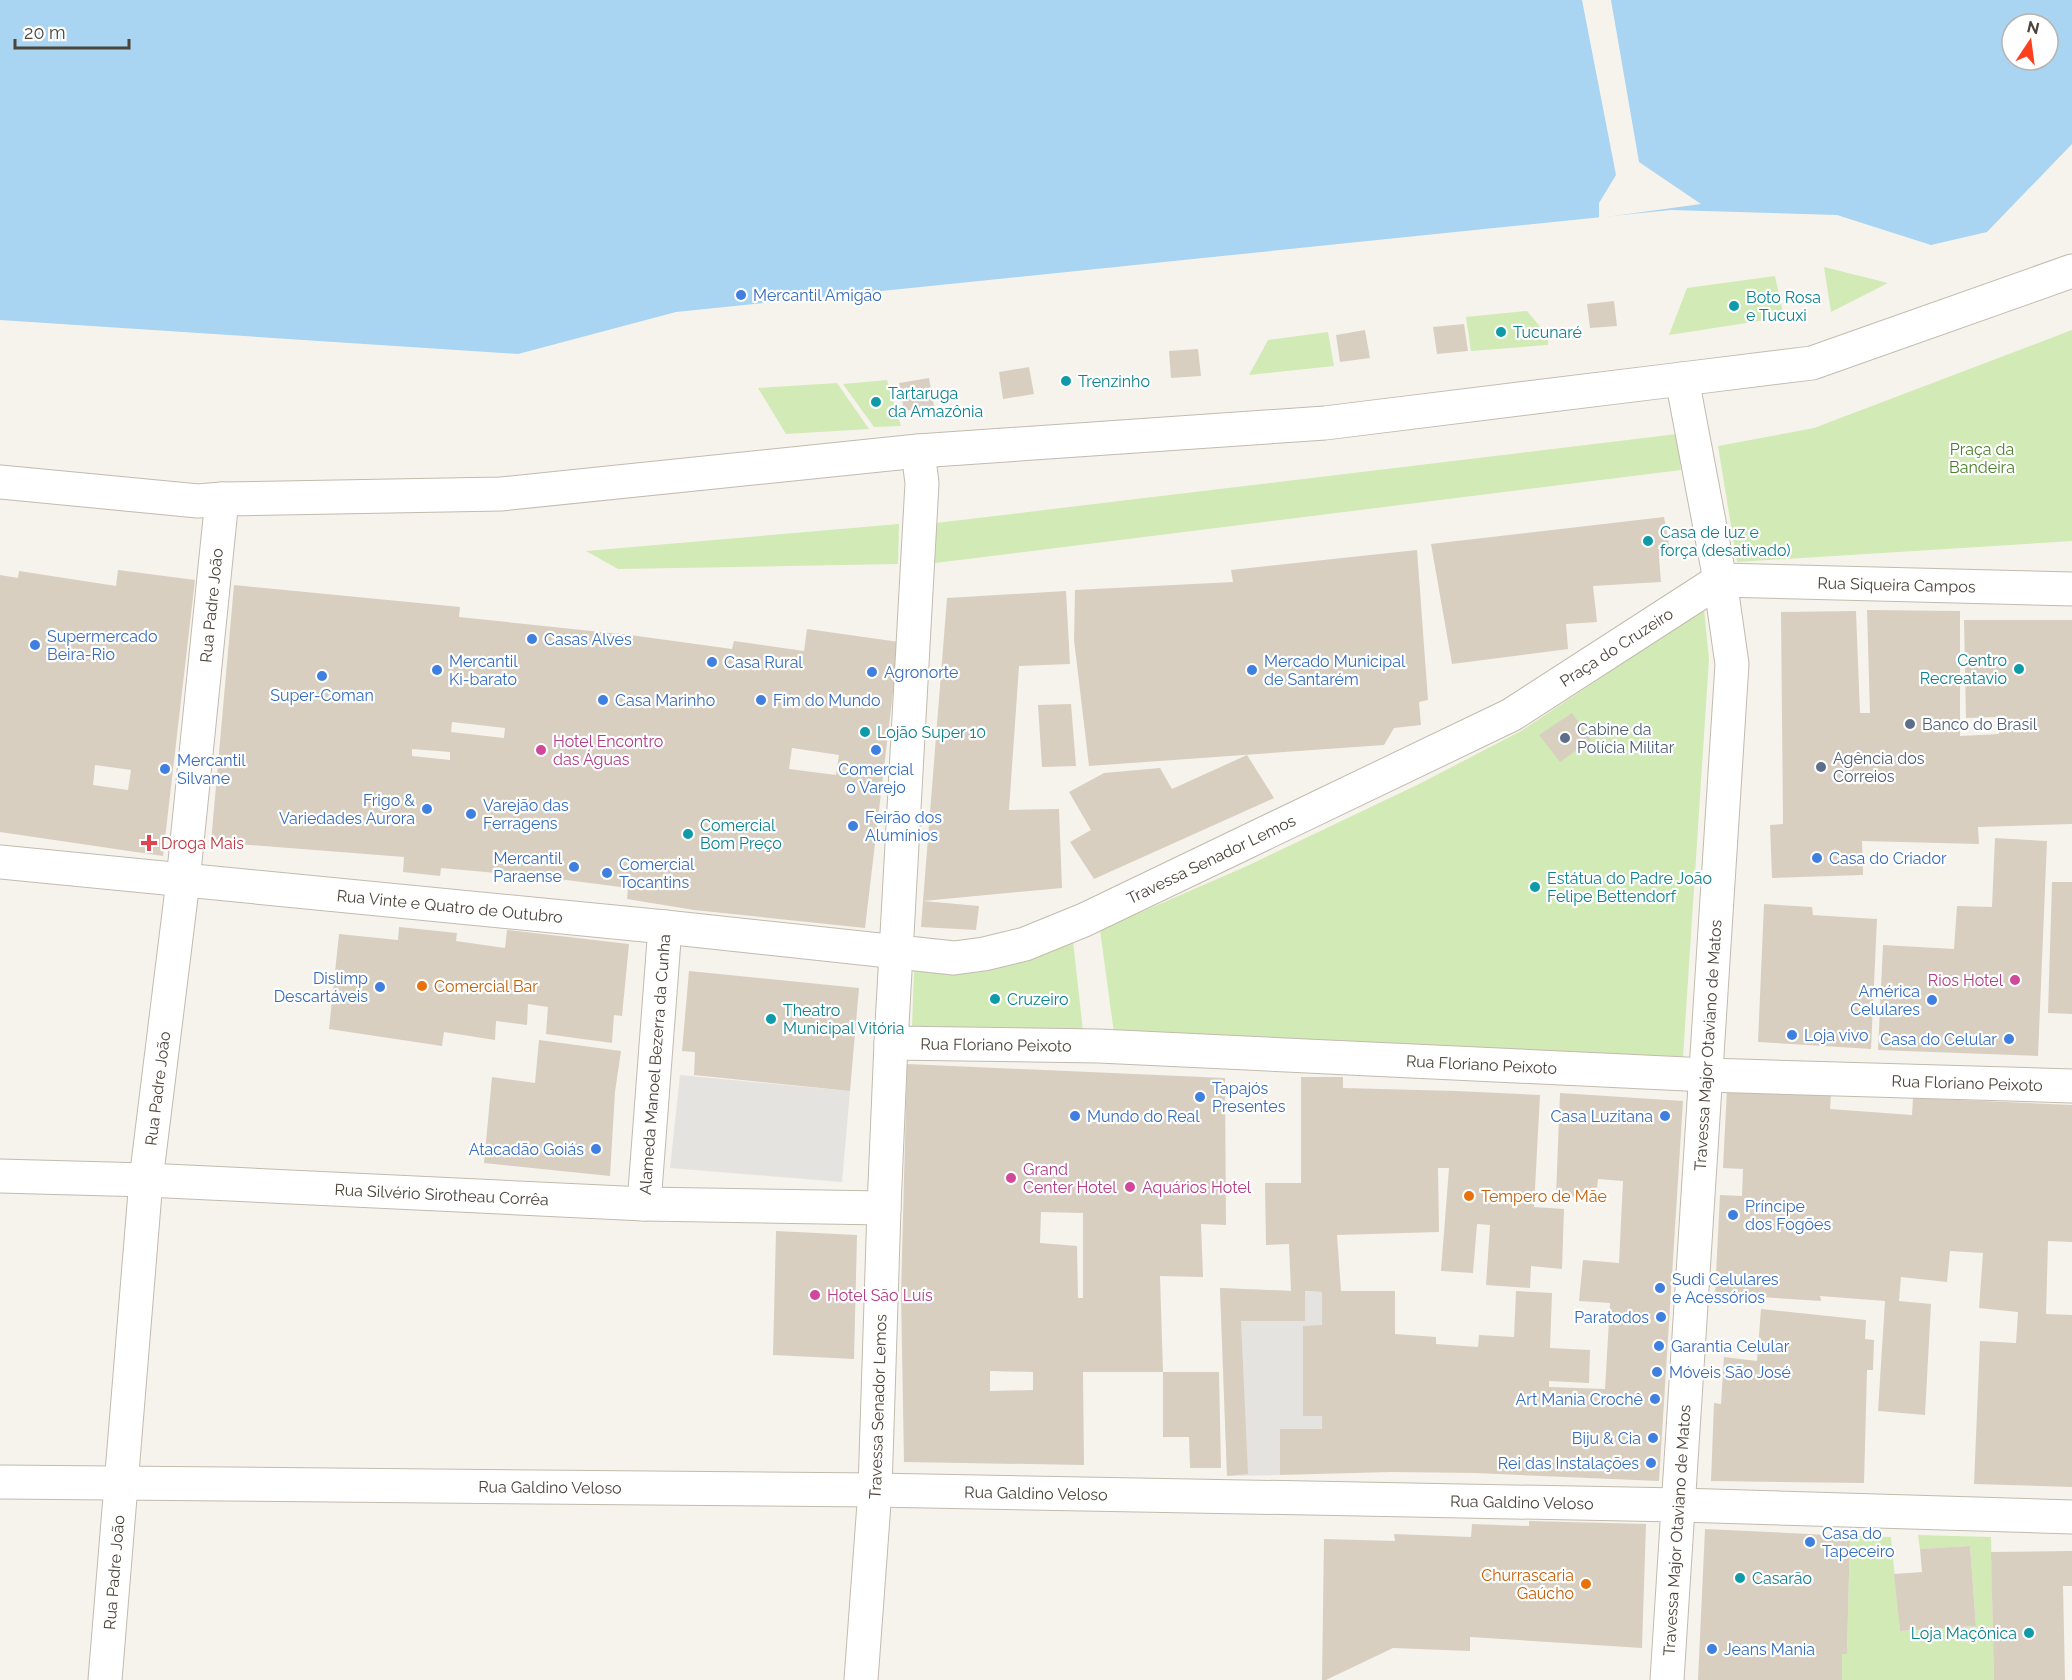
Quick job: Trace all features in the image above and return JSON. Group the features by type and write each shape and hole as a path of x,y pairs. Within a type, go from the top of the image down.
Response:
{"street":[{"path":"0,482 198,501 501,495 918,451 1325,423 1812,363 2072,271"},
{"name":"Travessa Major Otaviano de Matos","path":"1666,1680 1732,663 1720,580 1682,379"},
{"name":"Travessa Senador Lemos","path":"861,1680 875,1490 891,1043 922,483 918,451"},
{"name":"Rua Padre João","path":"105,1680 146,1180 183,881 222,499"},
{"name":"Rua Siqueira Campos","path":"1720,580 2072,589"},
{"name":"Praça do Cruzeiro","path":"1511,715 1720,580"},
{"name":"Travessa Senador Lemos","path":"897,952 954,958 984,954 1025,944 1084,920 1511,715"},
{"name":"Rua Vinte e Quatro de Outubro","path":"0,862 897,952"},
{"name":"Alameda Manoel Bezerra da Cunha","path":"644,1204 665,927"},
{"name":"Rua Floriano Peixoto","path":"891,1043 1100,1046 1707,1075 2072,1086"},
{"name":"Rua Silvério Sirotheau Corrêa","path":"0,1176 146,1180 644,1204 884,1208"},
{"name":"Rua Galdino Veloso","path":"0,1482 875,1490 1678,1505 2072,1517"}],"green space":[{"path":"1824,267 1888,283 1831,312"},
{"path":"1775,276 1784,317 1669,335 1687,288"},
{"path":"1527,311 1548,336 1548,345 1471,351 1466,317"},
{"name":"Praça da Bandeira","path":"2072,330 2072,541 1737,562 1718,446 1814,428"},
{"path":"1328,332 1334,366 1249,375 1268,340"},
{"path":"887,380 901,426 874,427 843,384"},
{"path":"837,383 869,429 786,434 758,388"},
{"path":"1677,434 1681,470 935,563 936,523"},
{"path":"899,524 898,564 618,569 586,551"},
{"path":"1704,609 1709,659 1683,1057 1114,1033 1100,930 1247,866 1417,785 1521,731"},
{"path":"1073,941 1083,1031 912,1028 914,971 957,971"},
{"path":"1918,1535 1991,1537 1994,1680 1842,1680 1842,1654 1847,1653 1850,1536 1891,1537 1900,1631 1976,1626 1970,1546 1920,1549"}],"shaded area":[{"path":"680,1075 850,1091 842,1182 670,1168"},
{"path":"1220,1288 1322,1292 1322,1429 1280,1429 1280,1475 1227,1476"}],"water":[{"path":"0,0 2072,0 2072,144 1987,232 1931,245 1837,215 1671,210 676,312 518,354 0,320"}],"pier":[{"path":"1582,0 1611,0 1639,162 1701,204 1599,218 1599,203 1616,175"}],"building":[{"path":"1614,301 1617,326 1590,328 1587,304"},
{"path":"1464,324 1468,351 1437,354 1433,327"},
{"path":"1365,330 1370,358 1340,362 1336,335"},
{"path":"1198,349 1201,376 1171,378 1169,351"},
{"path":"1029,367 1034,394 1003,399 999,372"},
{"path":"929,378 934,406 904,411 899,383"},
{"path":"1664,517 1671,556 1659,557 1661,582 1593,586 1597,622 1566,624 1568,649 1452,664 1431,544"},
{"name":"Mercado Municipal de Santarém","path":"1417,550 1428,700 1419,702 1421,725 1394,728 1384,745 1089,766 1074,640 1075,590 1233,582 1231,570"},
{"path":"118,570 195,580 163,856 0,832 0,575 18,578 19,571 116,586","holes":["95,765 131,770 128,790 93,785"]},
{"path":"234,585 460,607 459,617 630,635 732,649 734,641 804,651 807,629 899,642 865,928 694,910 627,899 628,888 551,878 441,868 440,876 403,872 404,857 211,842","holes":["452,722 505,728 504,738 451,732","792,748 839,755 836,775 789,769","412,749 450,752 450,760 412,756"]},
{"path":"1066,591 1070,664 1019,666 1009,810 1059,809 1062,888 923,901 947,598"},
{"path":"1867,610 1960,611 1960,736 1999,734 1998,717 1966,718 1964,620 2072,620 2072,824 1978,827 1979,844 1862,841 1863,875 1772,878 1770,825 1783,824 1781,612 1856,611 1860,713 1870,713"},
{"path":"1071,704 1076,766 1042,767 1038,705"},
{"name":"Cabine da Polícia Militar","path":"1572,713 1591,740 1560,762 1539,735"},
{"path":"1247,755 1274,798 1094,879 1070,842 1091,830 1069,792 1104,773 1160,768 1172,789"},
{"path":"1995,838 2047,841 2038,1056 1878,1050 1883,945 1954,949 1957,906 1992,907"},
{"path":"2052,882 2072,882 2072,1014 2048,1013"},
{"path":"923,901 979,906 976,930 921,927"},
{"path":"1764,904 1812,907 1813,915 1877,919 1871,1049 1758,1042"},
{"path":"399,927 457,933 456,941 505,948 507,930 629,944 622,1016 614,1015 612,1043 546,1034 548,1007 528,1004 527,1025 496,1021 495,1040 444,1032 442,1046 329,1029 339,934 398,940"},
{"name":"Theatro Municipal Vitória","path":"689,971 859,988 850,1091 694,1075 695,1052 682,1051"},
{"path":"539,1040 621,1051 615,1092 610,1176 484,1163 492,1077 535,1083"},
{"path":"907,1064 1225,1078 1226,1225 1201,1224 1203,1277 1160,1276 1163,1372 1083,1372 1084,1465 904,1462 901,1294","holes":["1041,1212 1083,1213 1083,1298 1078,1298 1077,1246 1040,1243","990,1371 1033,1372 1033,1390 990,1391"]},
{"path":"1301,1077 1343,1077 1343,1088 1540,1095 1534,1207 1564,1209 1562,1269 1531,1266 1530,1288 1486,1285 1490,1225 1477,1224 1473,1273 1441,1271 1449,1168 1438,1168 1439,1232 1337,1235 1341,1291 1395,1291 1395,1334 1436,1337 1436,1344 1478,1347 1479,1335 1514,1337 1516,1291 1552,1293 1550,1348 1590,1350 1589,1383 1549,1381 1549,1387 1605,1389 1610,1303 1579,1301 1583,1260 1619,1263 1623,1181 1598,1179 1596,1199 1556,1195 1560,1093 1683,1101 1659,1481 1475,1473 1391,1472 1280,1475 1280,1429 1322,1429 1322,1416 1303,1416 1303,1326 1322,1325 1322,1292 1305,1291 1305,1321 1241,1321 1248,1474 1227,1476 1220,1288 1291,1291 1289,1244 1266,1245 1265,1183 1301,1183"},
{"path":"1727,1088 1831,1094 1830,1109 1912,1115 1913,1098 2072,1105 2072,1242 2048,1241 2046,1314 2072,1315 2072,1487 1974,1484 1980,1341 2016,1343 2018,1312 1979,1308 1983,1253 1950,1251 1947,1282 1901,1277 1899,1301 1931,1304 1925,1415 1878,1411 1885,1301 1820,1296 1821,1301 1715,1294 1720,1195 1742,1196 1743,1169 1723,1168"},
{"name":"Hotel São Luís","path":"776,1231 857,1235 854,1359 773,1355"},
{"path":"1761,1309 1866,1320 1865,1339 1874,1340 1873,1370 1867,1370 1864,1483 1711,1481 1714,1403 1721,1404 1724,1357 1757,1361"},
{"path":"1163,1372 1219,1372 1221,1468 1190,1468 1189,1437 1163,1437"},
{"path":"1529,1521 1646,1524 1642,1648 1470,1637 1470,1651 1393,1648 1322,1680 1324,1539 1395,1541 1394,1534 1471,1537 1472,1524 1529,1526"},
{"path":"1705,1529 1850,1536 1847,1654 1842,1654 1842,1680 1698,1680"},
{"path":"1970,1546 1976,1626 1900,1631 1894,1574 1922,1572 1920,1549"},
{"name":"Loja Maçônica","path":"2072,1551 2072,1586 2063,1586 2065,1680 1994,1680 1991,1552"}],"place":[{"name":"Mercantil Amigão","path":"741,295"},
{"name":"Boto Rosa e Tucuxi","path":"1734,306"},
{"name":"Tucunaré","path":"1501,332"},
{"name":"Trenzinho","path":"1066,381"},
{"name":"Tartaruga da Amazônia","path":"876,402"},
{"name":"Casa de luz e força (desativado)","path":"1648,541"},
{"name":"Casas Alves","path":"532,639"},
{"name":"Supermercado Beira-Rio","path":"35,645"},
{"name":"Casa Rural","path":"712,662"},
{"name":"Centro Recreatavio","path":"2019,669"},
{"name":"Mercantil Ki-barato","path":"437,670"},
{"name":"Mercado Municipal de Santarém","path":"1252,670"},
{"name":"Agronorte","path":"872,672"},
{"name":"Super-Coman","path":"322,676"},
{"name":"Casa Marinho","path":"603,700"},
{"name":"Fim do Mundo","path":"761,700"},
{"name":"Banco do Brasil","path":"1910,724"},
{"name":"Lojão Super 10","path":"865,732"},
{"name":"Cabine da Polícia Militar","path":"1565,738"},
{"name":"Hotel Encontro das Águas","path":"541,750"},
{"name":"Comercial o Varejo","path":"876,750"},
{"name":"Agência dos Correios","path":"1821,767"},
{"name":"Mercantil Silvane","path":"165,769"},
{"name":"Frigo & Variedades Aurora","path":"427,809"},
{"name":"Varejão das Ferragens","path":"471,814"},
{"name":"Feirão dos Alumínios","path":"853,826"},
{"name":"Comercial Bom Preço","path":"688,834"},
{"name":"Droga Mais","path":"149,843"},
{"name":"Casa do Criador","path":"1817,858"},
{"name":"Mercantil Paraense","path":"574,867"},
{"name":"Comercial Tocantins","path":"607,873"},
{"name":"Estátua do Padre João Felipe Bettendorf","path":"1535,887"},
{"name":"Rios Hotel","path":"2015,980"},
{"name":"Comercial Bar","path":"422,986"},
{"name":"Dislimp Descartáveis","path":"380,987"},
{"name":"Cruzeiro","path":"995,999"},
{"name":"América Celulares","path":"1932,1000"},
{"name":"Theatro Municipal Vitória","path":"771,1019"},
{"name":"Loja vivo","path":"1792,1035"},
{"name":"Casa do Celular","path":"2009,1039"},
{"name":"Tapajós Presentes","path":"1200,1097"},
{"name":"Mundo do Real","path":"1075,1116"},
{"name":"Casa Luzitana","path":"1665,1116"},
{"name":"Atacadão Goiás","path":"596,1149"},
{"name":"Grand Center Hotel","path":"1011,1178"},
{"name":"Aquários Hotel","path":"1130,1187"},
{"name":"Tempero de Mãe","path":"1469,1196"},
{"name":"Príncipe dos Fogões","path":"1733,1215"},
{"name":"Sudi Celulares e Acessórios","path":"1660,1288"},
{"name":"Hotel São Luís","path":"815,1295"},
{"name":"Paratodos","path":"1661,1317"},
{"name":"Garantia Celular","path":"1659,1346"},
{"name":"Móveis São José","path":"1657,1372"},
{"name":"Art Mania Crochê","path":"1655,1399"},
{"name":"Biju & Cia","path":"1653,1438"},
{"name":"Rei das Instalações","path":"1651,1463"},
{"name":"Casa do Tapeceiro","path":"1810,1542"},
{"name":"Casarão","path":"1740,1578"},
{"name":"Churrascaria Gaúcho","path":"1586,1584"},
{"name":"Loja Maçônica","path":"2029,1633"},
{"name":"Jeans Mania","path":"1712,1649"}]}
